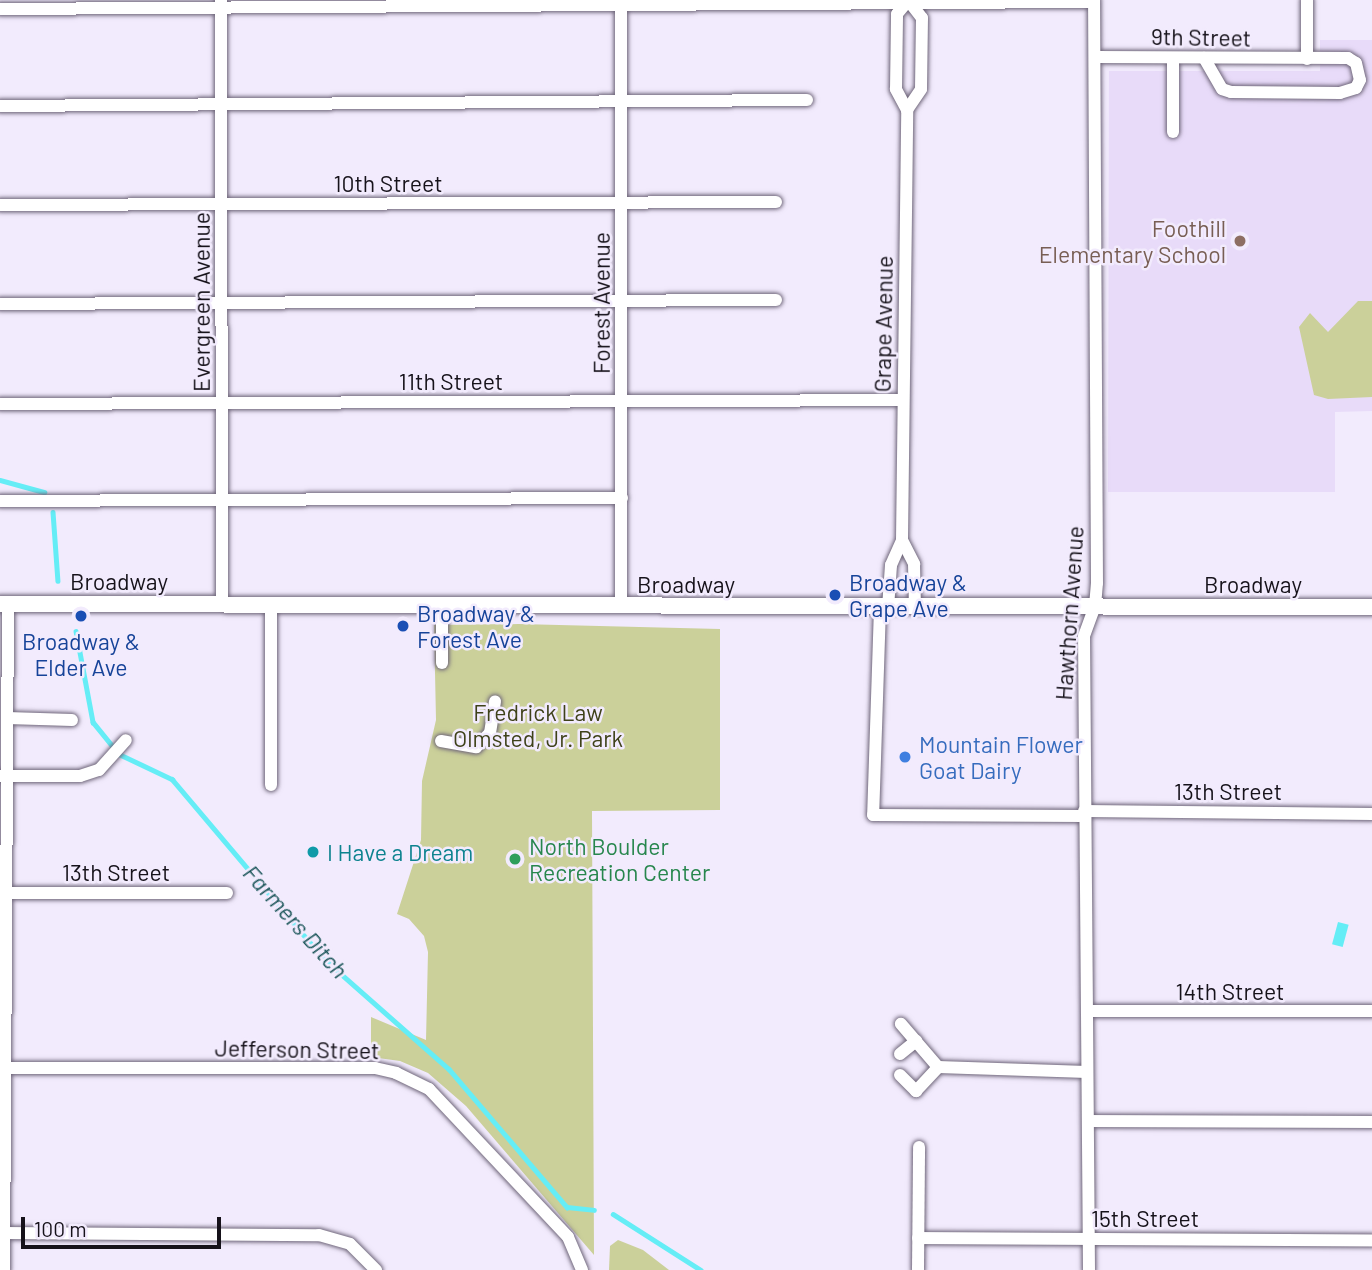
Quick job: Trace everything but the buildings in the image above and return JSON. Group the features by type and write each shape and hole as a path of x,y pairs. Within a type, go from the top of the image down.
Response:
{"main road":[{"name":"Broadway","path":"4,604 1372,607"}],"street":[{"path":"1307,0 1307,59"},
{"name":"Grape Avenue","path":"884,608 891,565 902,540 907,110 896,89 897,14 908,1 922,18 922,30 921,89 907,110"},
{"path":"0,9 221,4 1094,1"},
{"name":"Hawthorn Avenue","path":"1089,1270 1083,636 1095,606 1094,1"},
{"name":"Forest Avenue","path":"621,2 621,607"},
{"name":"Evergreen Avenue","path":"221,4 222,605"},
{"name":"9th Street","path":"1095,57 1348,58 1356,63 1360,80 1356,88 1340,93 1231,92 1222,89 1204,58"},
{"path":"1173,58 1173,132"},
{"path":"0,106 807,100"},
{"name":"10th Street","path":"0,205 776,202"},
{"path":"0,304 622,304 776,300"},
{"name":"11th Street","path":"0,404 902,400"},
{"path":"0,501 622,498"},
{"name":"Grape Avenue","path":"902,540 914,564 915,608"},
{"path":"3,1270 2,1098 5,1068 2,910 5,893 3,776 7,718 4,604"},
{"path":"271,605 271,785"},
{"path":"442,606 442,663"},
{"name":"13th Street","path":"884,608 873,815 1372,814"},
{"path":"441,741 476,747 490,733 495,701"},
{"path":"7,718 72,720"},
{"path":"3,776 80,776 99,770 124,743"},
{"name":"13th Street","path":"5,893 227,893"},
{"name":"14th Street","path":"1087,1011 1372,1011"},
{"path":"901,1024 938,1066 1087,1072"},
{"path":"900,1054 916,1041"},
{"path":"900,1075 916,1091 938,1066"},
{"name":"Jefferson Street","path":"5,1068 374,1068 396,1073 423,1085 438,1099 568,1237 582,1270"},
{"path":"1088,1121 1372,1122"},
{"path":"918,1270 919,1147"},
{"path":"4,1233 319,1235 350,1244 376,1270"},
{"name":"15th Street","path":"918,1238 1372,1240"}],"shaded area":[{"name":"Foothill Elementary School","path":"1320,40 1372,40 1372,411 1335,412 1335,492 1108,492 1109,71 1320,71"}],"green space":[{"path":"1358,301 1372,301 1372,397 1328,399 1314,395 1299,327 1310,313 1328,332"},
{"name":"Fredrick Law Olmsted, Jr. Park","path":"519,624 720,629 720,810 592,811 594,1255 466,1106 428,1073 400,1061 371,1057 371,1017 426,1040 428,952 424,936 409,919 397,914 421,840 422,781 436,720 434,625"},
{"path":"618,1240 643,1250 669,1270 609,1270 610,1246"}],"water":[{"path":"1338,922 1349,925 1343,947 1332,944"}],"waterway":[{"name":"Farmers Ditch","path":"0,480 44,492"},
{"name":"Farmers Ditch","path":"53,512 58,581"},
{"name":"Farmers Ditch","path":"76,631 93,722 119,754 172,779 323,958 449,1069 567,1207 594,1210"},
{"name":"Farmers Ditch","path":"613,1214 701,1270"}],"place":[{"name":"Foothill Elementary School","path":"1240,241"},
{"name":"Broadway & Grape Ave","path":"835,595"},
{"name":"Broadway & Elder Ave","path":"81,616"},
{"name":"Broadway & Forest Ave","path":"403,626"},
{"name":"Mountain Flower Goat Dairy","path":"905,757"},
{"name":"I Have a Dream","path":"313,852"},
{"name":"North Boulder Recreation Center","path":"515,859"}]}
